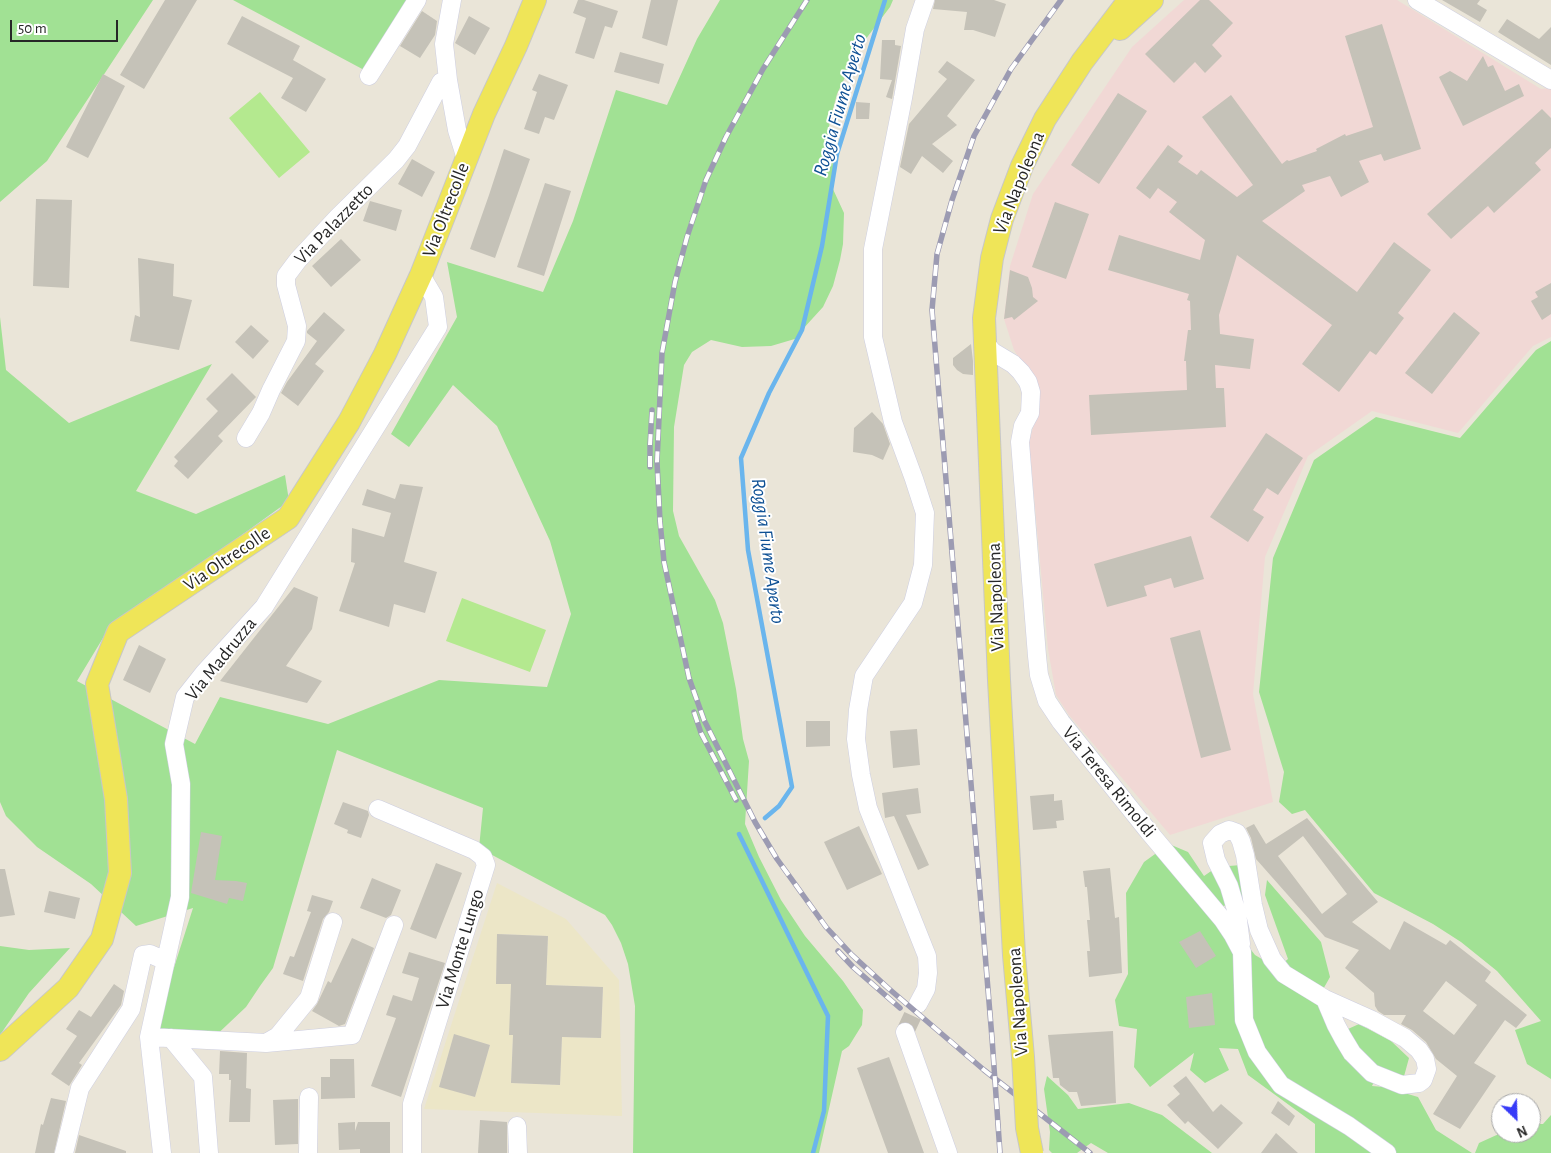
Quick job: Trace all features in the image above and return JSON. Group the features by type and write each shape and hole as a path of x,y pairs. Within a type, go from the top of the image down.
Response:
{"main road":[{"name":"Via Oltrecolle","path":"1,1047 68,988 102,939 120,874 116,799 97,684 118,632 288,518 349,422 385,354 420,274 484,114 535,0"},
{"name":"Via Oltrecolle","path":"516,46 547,0"},
{"name":"Via Napoleona","path":"1032,1153 1027,1128 1014,955 1000,700 984,318 992,258 1002,219 1022,166 1046,119 1082,62 1129,0"},
{"name":"Via Napoleona","path":"1082,62 1132,10 1134,0"},
{"name":"Via Napoleona","path":"1082,62 1152,0"}],"street":[{"path":"369,76 417,0"},
{"path":"452,0 444,44 457,130 466,159"},
{"path":"918,1004 926,989 928,973 927,956 868,808 856,739 858,710 864,676 913,603 923,565 925,513 914,478 892,422 873,337 873,249 915,29 925,0"},
{"path":"1417,0 1551,80"},
{"name":"Via Palazzetto","path":"246,438 262,413 271,390 296,341 296,326 286,284 286,276 331,224 396,160 407,146 441,82 448,80"},
{"name":"Via Madruzza","path":"162,1153 149,1037 180,897 181,784 174,744 185,697 204,673 264,607 438,327 434,297 420,274"},
{"name":"Via Teresa Rimoldi","path":"984,343 993,352 1013,364 1021,372 1028,382 1031,392 1030,413 1023,426 1020,442 1036,647 1039,675 1047,701 1054,714 1078,744 1223,920 1242,952 1244,1020 1257,1052 1280,1085 1349,1126 1387,1153"},
{"name":"Via Monte Lungo","path":"378,809 474,850 483,857 486,865 412,1104 412,1153"},
{"path":"1242,952 1237,913 1229,886 1216,860 1212,843 1220,834 1229,830 1237,833 1246,855 1253,905 1259,930 1272,958 1284,974 1325,999 1388,1028 1412,1044 1425,1059 1427,1069 1423,1080 1419,1084 1402,1085 1384,1079 1363,1065 1352,1052 1336,1026 1325,999"},
{"path":"266,1044 278,1036 309,998 333,922"},
{"path":"149,1037 266,1044 352,1035 394,925"},
{"path":"64,1153 80,1088 131,1009 143,956 150,954 166,961"},
{"path":"905,1032 948,1153"},
{"path":"171,1038 204,1077 209,1153"},
{"path":"308,1153 309,1097"},
{"path":"517,1126 518,1153"}],"shaded area":[{"path":"1184,0 1397,0 1541,89 1551,88 1551,337 1533,346 1458,433 1372,411 1308,456 1265,557 1253,694 1273,802 1170,835 1069,715 1056,695 1048,649 1029,441 1040,405 1039,390 1014,350 1004,319 1010,266 1033,194 1132,47"},
{"path":"497,883 566,919 619,980 622,1116 424,1109","holes":["498,934 548,936 546,985 603,987 601,1038 562,1037 560,1085 511,1083 513,1035 510,1035 511,984 496,983","454,1035 490,1045 475,1097 439,1086"]}],"green space":[{"path":"0,0 153,0 47,161 0,202"},
{"path":"233,0 417,0 366,71"},
{"path":"720,0 893,0 890,7 859,48 837,94 830,121 828,133 834,172 832,187 844,213 843,244 833,286 823,307 802,330 798,338 771,346 742,347 711,340 692,352 684,365 674,427 673,511 679,536 715,600 723,623 736,689 743,739 749,761 745,824 781,900 805,936 843,981 863,1010 862,1025 849,1046 842,1051 819,1153 633,1153 635,1006 628,964 621,943 605,915 479,848 483,808 337,750 273,968 246,1007 210,1041 154,1030 193,908 136,926 91,884 37,847 6,816 0,802 0,317 6,370 69,423 212,364 136,491 196,514 285,475 289,501 106,633 77,681 195,744 220,697 328,724 439,680 547,687 571,614 550,541 497,426 453,385 409,447 391,434 457,317 447,262 543,292 573,221 616,90 667,105 697,39"},
{"path":"260,92 310,152 279,178 229,118"},
{"path":"1551,341 1551,1079 1527,1064 1515,1030 1541,1021 1497,971 1461,942 1433,924 1374,893 1305,810 1292,814 1279,802 1284,772 1259,692 1273,558 1314,460 1376,417 1460,438 1536,350"},
{"path":"462,598 546,630 530,672 446,641"},
{"path":"1169,844 1188,852 1204,876 1217,867 1241,865 1250,896 1243,902 1218,907 1255,955 1277,968 1288,959 1265,895 1267,880 1321,942 1330,977 1317,1000 1348,1029 1359,1024 1391,1041 1409,1058 1403,1080 1379,1071 1372,1086 1384,1087 1418,1097 1436,1130 1472,1153 1315,1153 1315,1124 1248,1075 1238,1049 1219,1048 1229,1070 1205,1083 1190,1070 1194,1053 1150,1087 1134,1067 1137,1029 1119,1026 1115,1000 1128,974 1126,893 1144,862"},
{"path":"0,946 29,950 70,948 29,993 0,1035"},
{"path":"1047,1076 1068,1095 1078,1109 1129,1103 1162,1115 1212,1153 1108,1153 1091,1143 1077,1153 1052,1153 1049,1150 1050,1132 1044,1089"},
{"path":"1551,1115 1551,1153 1475,1153 1479,1143 1491,1138 1491,1143 1541,1143 1541,1124"}],"building":[{"path":"165,0 197,0 144,89 120,75"},
{"path":"578,0 584,0 618,11 612,28 605,26 594,59 575,53 586,18 573,13"},
{"path":"651,0 678,0 667,46 642,38"},
{"path":"935,0 994,0 1006,4 995,37 973,30 964,30 967,12 933,9"},
{"path":"1200,0 1209,0 1233,23 1212,45 1222,56 1205,73 1195,62 1174,83 1145,54"},
{"path":"1442,0 1480,0 1477,4 1487,10 1480,22"},
{"path":"422,11 437,21 435,35 420,58 400,46"},
{"path":"242,16 300,46 293,60 326,79 306,112 281,98 293,78 227,44"},
{"path":"469,16 490,28 475,55 455,43"},
{"path":"1507,19 1539,39 1551,27 1551,65 1498,32"},
{"path":"1382,24 1421,149 1384,161 1381,154 1359,161 1369,182 1341,197 1330,176 1302,185 1305,191 1262,221 1357,292 1394,242 1431,270 1398,313 1404,318 1376,355 1370,351 1339,392 1302,364 1332,325 1237,255 1219,315 1220,334 1254,339 1250,369 1215,365 1216,388 1224,388 1226,427 1091,435 1089,395 1187,390 1186,361 1184,361 1188,330 1191,330 1190,301 1187,300 1189,294 1108,270 1119,235 1200,260 1205,240 1169,212 1177,202 1158,188 1150,199 1136,188 1168,145 1183,156 1178,162 1197,175 1201,170 1237,197 1253,185 1202,117 1231,95 1282,164 1287,160 1289,161 1317,151 1316,149 1345,134 1346,136 1373,127 1345,36"},
{"path":"882,40 895,40 895,45 901,46 892,99 886,97 892,80 880,79"},
{"path":"620,52 664,64 659,84 614,72"},
{"path":"1483,56 1488,67 1493,65 1505,91 1519,84 1524,96 1463,126 1439,77 1450,71 1467,81"},
{"path":"947,61 975,80 947,116 957,125 932,144 953,161 943,173 922,156 911,174 900,167 909,124 947,79 938,72"},
{"path":"103,74 125,86 88,158 66,147"},
{"path":"539,74 568,85 554,120 545,117 539,134 524,129 537,92 532,90"},
{"path":"1118,93 1147,111 1099,184 1071,165"},
{"path":"856,102 870,103 869,119 856,119"},
{"path":"1542,109 1551,118 1551,148 1535,163 1541,170 1494,213 1488,206 1451,239 1427,214"},
{"path":"504,149 530,159 495,258 470,249"},
{"path":"412,159 435,172 422,197 398,184"},
{"path":"545,183 571,191 544,276 517,267"},
{"path":"36,199 72,200 69,288 33,286"},
{"path":"370,201 402,210 396,231 363,221"},
{"path":"1055,202 1089,214 1066,279 1032,267"},
{"path":"341,239 361,260 331,287 312,266"},
{"path":"138,258 174,264 173,296 192,300 179,350 130,341 135,315 140,317"},
{"path":"1010,270 1028,277 1033,297 1038,301 1014,320 1012,317 1004,319"},
{"path":"1551,283 1551,314 1542,320 1531,301 1538,297 1535,292"},
{"path":"324,312 345,330 315,364 324,371 298,406 281,393 317,341 307,331"},
{"path":"1454,312 1480,333 1432,394 1405,373"},
{"path":"251,325 269,341 253,359 235,342"},
{"path":"971,344 973,375 963,374 953,365 953,358"},
{"path":"232,373 256,397 218,436 223,441 188,479 174,466 178,461 174,457 218,411 206,399"},
{"path":"872,412 883,424 890,444 883,460 872,455 853,452 854,428"},
{"path":"1266,433 1303,458 1278,495 1267,488 1253,510 1264,517 1248,542 1210,517"},
{"path":"400,484 423,487 404,562 437,572 425,613 394,604 389,627 339,611 355,563 351,562 352,528 384,537 391,513 362,505 367,489 395,499"},
{"path":"1191,536 1204,579 1174,588 1171,578 1144,586 1147,596 1107,607 1094,564"},
{"path":"294,587 318,597 312,629 286,666 322,681 307,703 220,681"},
{"path":"1200,630 1231,750 1201,758 1170,638"},
{"path":"139,645 166,659 150,693 123,680"},
{"path":"806,721 830,721 830,746 806,747"},
{"path":"917,729 920,765 893,768 890,731"},
{"path":"918,788 921,813 906,815 929,865 918,870 894,816 885,818 882,793"},
{"path":"1054,794 1054,801 1062,800 1064,820 1056,821 1057,828 1033,830 1030,796"},
{"path":"343,802 368,811 369,815 361,838 347,833 348,830 334,824"},
{"path":"1307,818 1378,902 1352,922 1390,950 1404,921 1446,945 1450,940 1491,972 1485,981 1527,1015 1516,1028 1505,1020 1474,1063 1496,1076 1460,1129 1433,1114 1457,1076 1436,1059 1426,1042 1412,1030 1401,1024 1406,1015 1384,1015 1378,1011 1375,1006 1374,993 1345,968 1359,950 1325,937 1256,859 1251,838 1246,828 1254,824 1266,844","holes":["1303,836 1347,894 1322,914 1278,856","1446,981 1477,1005 1454,1035 1423,1011"]},
{"path":"859,826 882,874 847,890 824,842"},
{"path":"201,832 222,836 215,880 247,883 243,901 229,898 227,904 191,893"},
{"path":"436,863 462,873 436,939 410,929"},
{"path":"1110,868 1115,918 1119,917 1122,973 1089,977 1087,951 1090,951 1087,920 1090,920 1087,887 1085,887 1083,871"},
{"path":"0,869 5,869 15,915 0,917"},
{"path":"372,878 401,890 391,915 386,918 360,908"},
{"path":"49,891 80,898 75,919 44,912"},
{"path":"312,895 333,901 329,912 323,919 303,981 283,974 290,956 294,957 311,912 307,911"},
{"path":"1200,931 1216,956 1196,968 1179,942"},
{"path":"497,934 548,936 546,985 603,987 601,1038 562,1037 560,1085 511,1083 513,1035 509,1035 511,984 496,984"},
{"path":"352,938 374,948 345,1024 339,1026 312,1011 328,981 331,983"},
{"path":"409,952 445,963 401,1097 371,1086 396,1018 386,1015 393,995 412,1001 419,978 402,973"},
{"path":"114,984 124,991 121,1005 79,1063 82,1065 69,1086 51,1074 77,1036 66,1029 79,1010 91,1017"},
{"path":"1212,993 1215,1025 1189,1028 1186,997"},
{"path":"1113,1031 1116,1103 1081,1106 1077,1092 1069,1092 1060,1085 1059,1078 1053,1078 1048,1035"},
{"path":"454,1034 490,1045 475,1097 439,1087"},
{"path":"220,1051 247,1053 246,1088 251,1089 250,1122 229,1122 231,1080 229,1080 229,1074 219,1074"},
{"path":"889,1057 924,1153 888,1153 857,1068"},
{"path":"330,1059 354,1059 355,1098 321,1099 321,1077 330,1077"},
{"path":"1186,1076 1213,1112 1221,1104 1243,1123 1218,1149 1188,1121 1185,1124 1167,1105 1180,1094 1173,1086"},
{"path":"51,1098 66,1101 54,1153 35,1153 41,1124 43,1125"},
{"path":"298,1099 298,1144 275,1145 273,1100"},
{"path":"1278,1101 1295,1116 1289,1126 1271,1113"},
{"path":"480,1120 507,1122 507,1153 478,1153"},
{"path":"355,1122 355,1131 358,1122 390,1122 390,1153 360,1153 360,1149 339,1150 338,1123"},
{"path":"1276,1133 1298,1153 1261,1153"},
{"path":"79,1135 126,1151 126,1153 75,1153"}],"waterway":[{"name":"Roggia Fiume Aperto","path":"765,818 779,806 792,787 748,550 741,458 769,393 802,330 822,246 837,154 885,0"},
{"name":"Roggia Fiume Aperto","path":"739,834 828,1016 824,1111 813,1153"}],"tunnel":[{"path":"905,1032 918,1004"}],"railway":[{"path":"807,0 763,69 726,137 706,180 687,237 675,282 662,353 657,462 660,521 664,562 689,678 704,720 755,822 777,859 826,927 852,955 888,988 984,1070 1090,1153"},
{"path":"1000,1153 932,310 937,254 952,200 974,136 1011,69 1061,0"},
{"path":"650,467 652,410"},
{"path":"694,712 701,733 736,800"},
{"path":"838,951 853,967 900,1008"}]}
